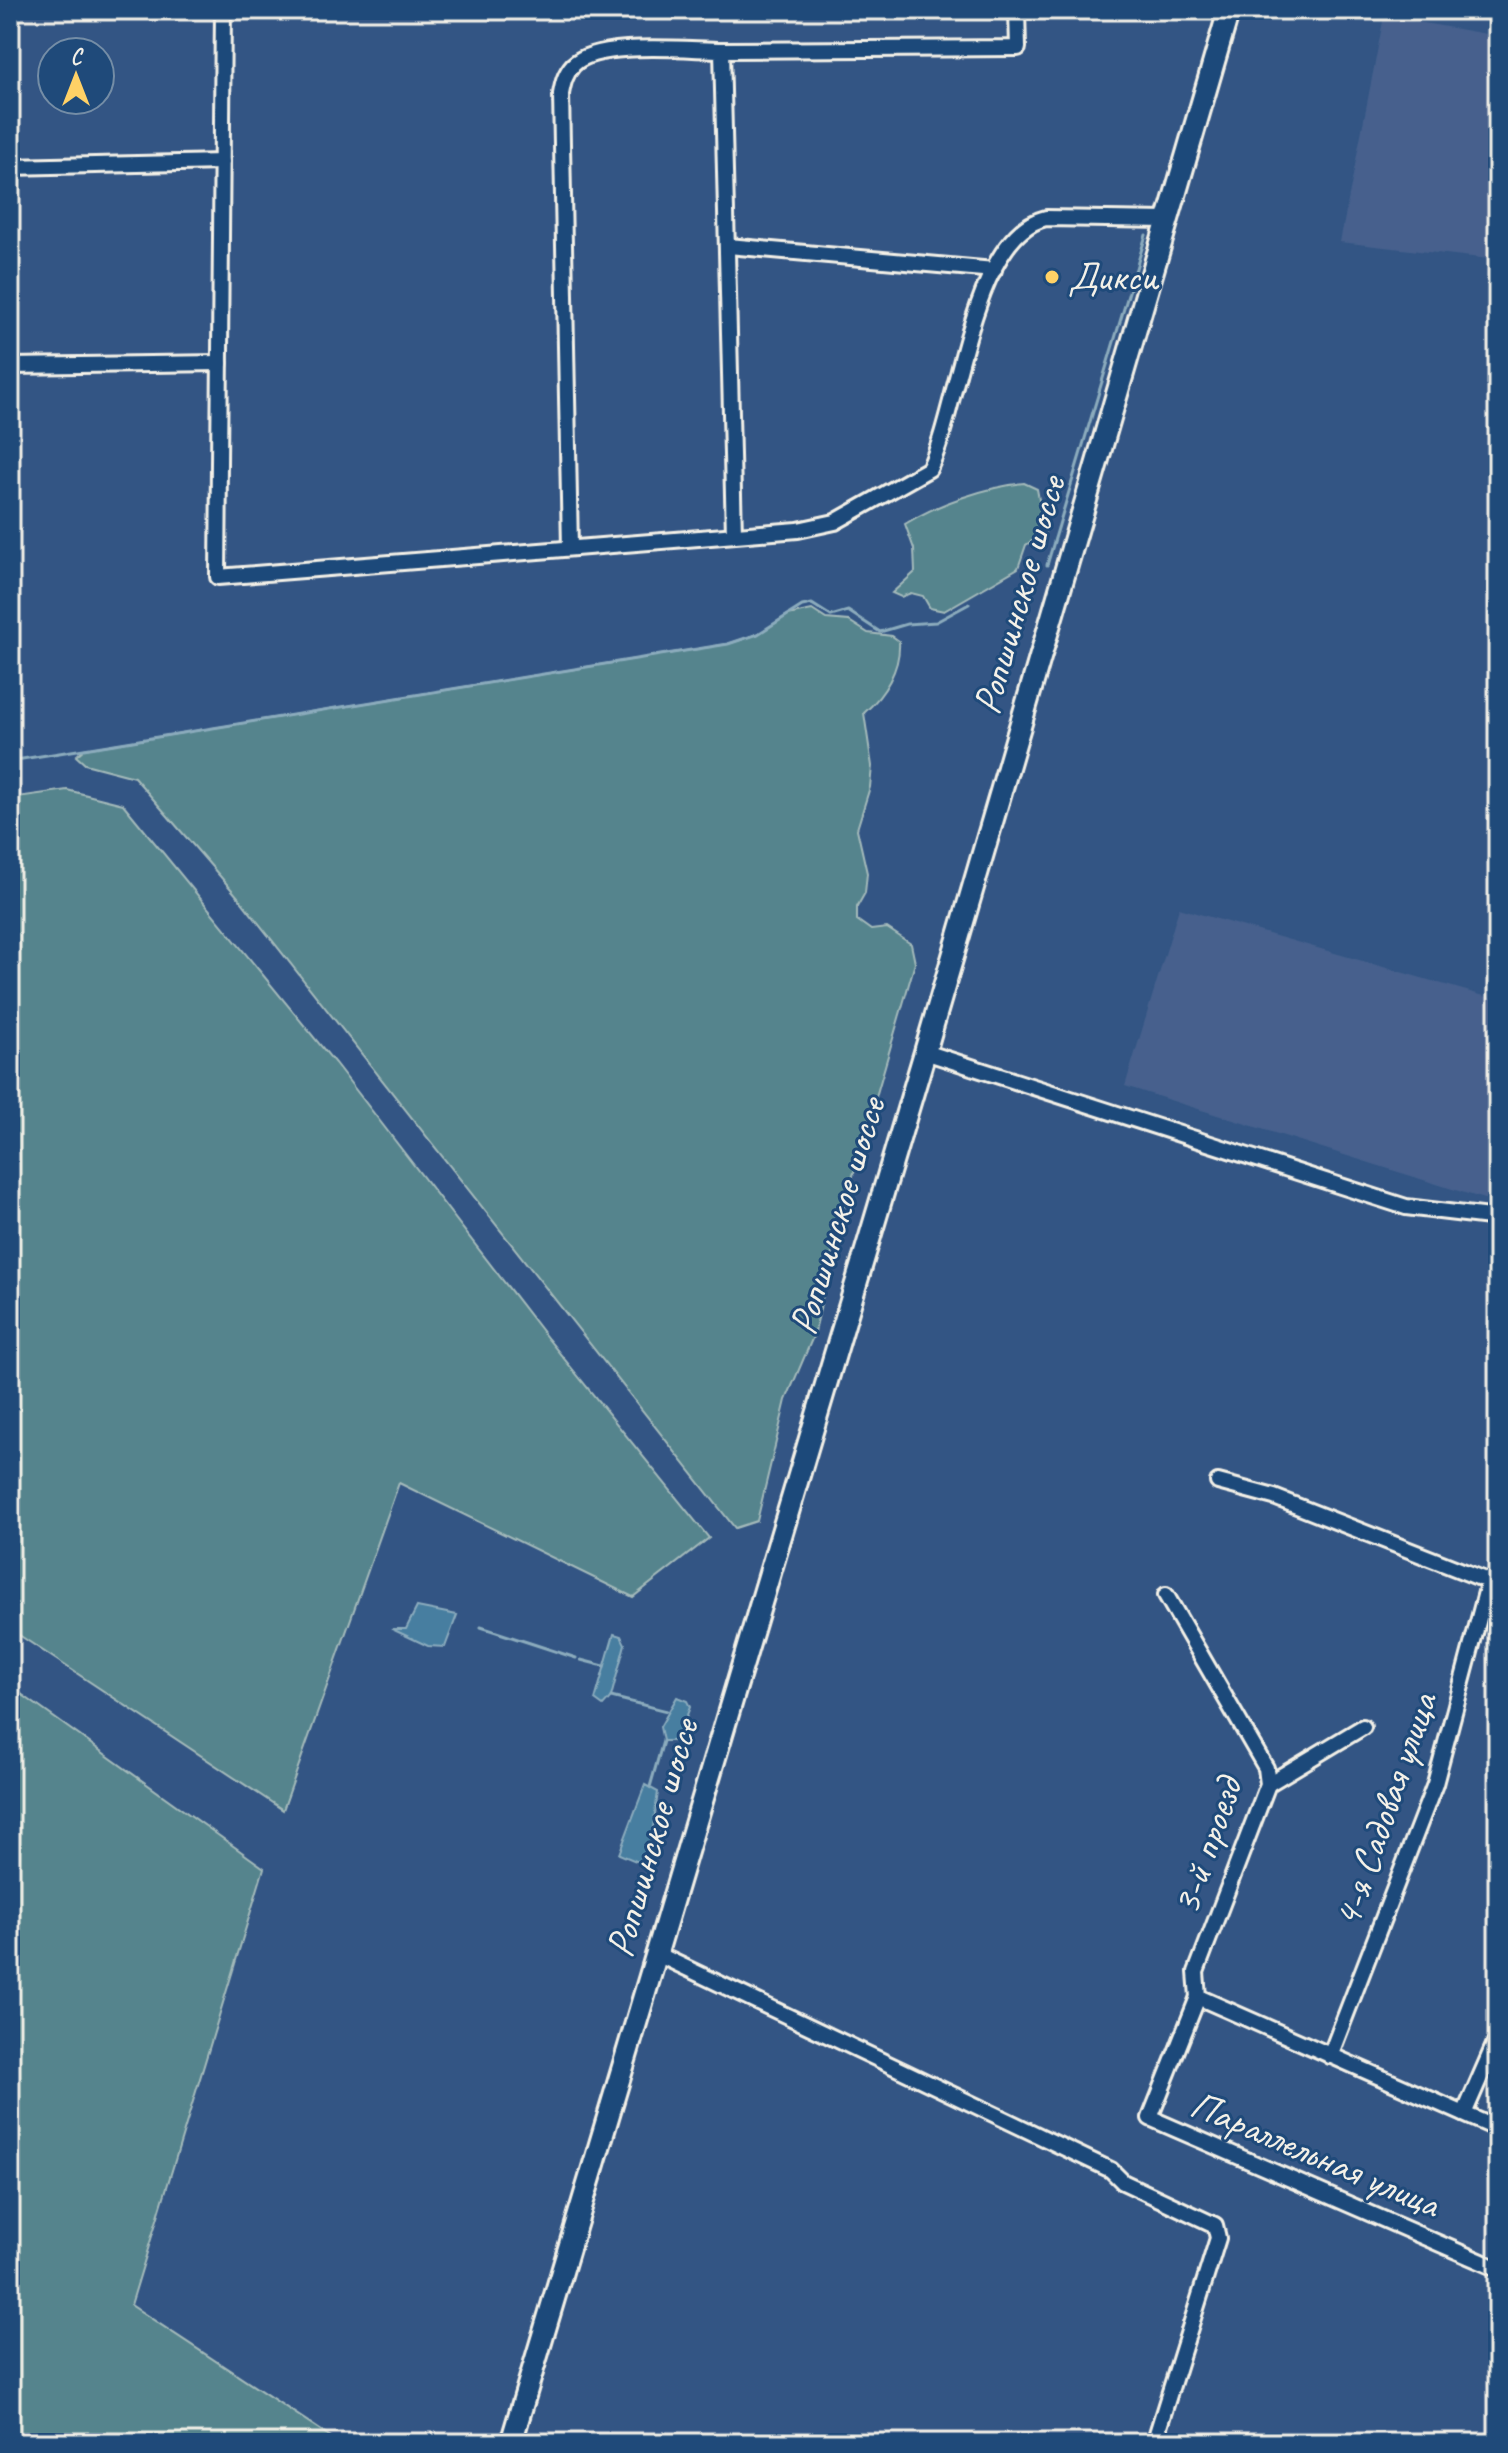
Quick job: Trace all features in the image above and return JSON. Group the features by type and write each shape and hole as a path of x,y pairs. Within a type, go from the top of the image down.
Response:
{"main road":[{"name":"Ропшинское шоссе","path":"511,2443 925,1052 1229,10"}],"street":[{"path":"223,10 218,577 798,530 835,522 929,469 984,285 1031,221 1046,218 1167,220"},
{"path":"570,548 561,105 564,79 574,64 589,55 614,50 1018,48 1017,10"},
{"path":"722,50 734,535"},
{"path":"10,167 222,162"},
{"path":"728,246 994,270"},
{"path":"10,366 220,363"},
{"path":"925,1052 1406,1207 1498,1218"},
{"path":"1218,1482 1274,1497 1495,1584"},
{"name":"4-я Садовая улица","path":"1330,2056 1435,1784 1487,1588 1495,1584"},
{"name":"3-й проезд","path":"1150,2118 1198,1997 1196,1972 1268,1784 1266,1768 1166,1595"},
{"path":"1268,1784 1363,1727"},
{"path":"655,1953 1111,2170 1123,2182 1215,2225 1218,2238 1154,2443"},
{"path":"1198,1997 1498,2129"},
{"path":"1464,2114 1498,2036"},
{"name":"Параллельная улица","path":"1150,2118 1498,2269"}],"shaded area":[{"path":"1384,16 1498,36 1498,260 1340,242"},
{"path":"1179,908 1498,1000 1498,1197 1484,1199 1125,1086"},
{"path":"417,1607 457,1615 445,1647 428,1646 392,1629 406,1629"},
{"path":"614,1634 621,1636 625,1644 611,1697 603,1706 595,1700"},
{"path":"677,1697 687,1701 690,1707 677,1741 663,1741 660,1727"},
{"path":"645,1785 658,1792 651,1842 643,1864 619,1854"}],"green space":[{"path":"1024,483 1037,489 1045,532 1026,545 1018,568 944,611 930,608 923,596 911,593 901,597 892,593 915,572 914,549 905,524 962,498"},
{"path":"812,610 826,619 849,621 868,633 892,636 899,641 897,662 890,681 864,713 872,766 870,787 857,829 867,873 865,893 857,907 857,920 871,930 887,928 911,944 915,963 836,1234 815,1332 786,1400 757,1521 735,1528 238,897 134,777 85,764 76,756 84,749 728,644 758,634 788,615"},
{"path":"67,790 123,804 335,1063 548,1339 709,1538 633,1597 399,1483 283,1810 10,1629 10,798"},
{"path":"10,1686 264,1868 131,2305 340,2443 10,2443"}],"waterway":[{"path":"1047,565 1146,235"},
{"path":"10,761 728,644 758,634 802,606 812,604 831,616 848,611 880,632 907,624 936,622 969,604"},
{"path":"481,1627 576,1658"},
{"path":"581,1660 604,1666"},
{"path":"611,1697 667,1711"},
{"path":"650,1787 663,1741"}],"place":[{"name":"Дикси","path":"1052,277"}]}
